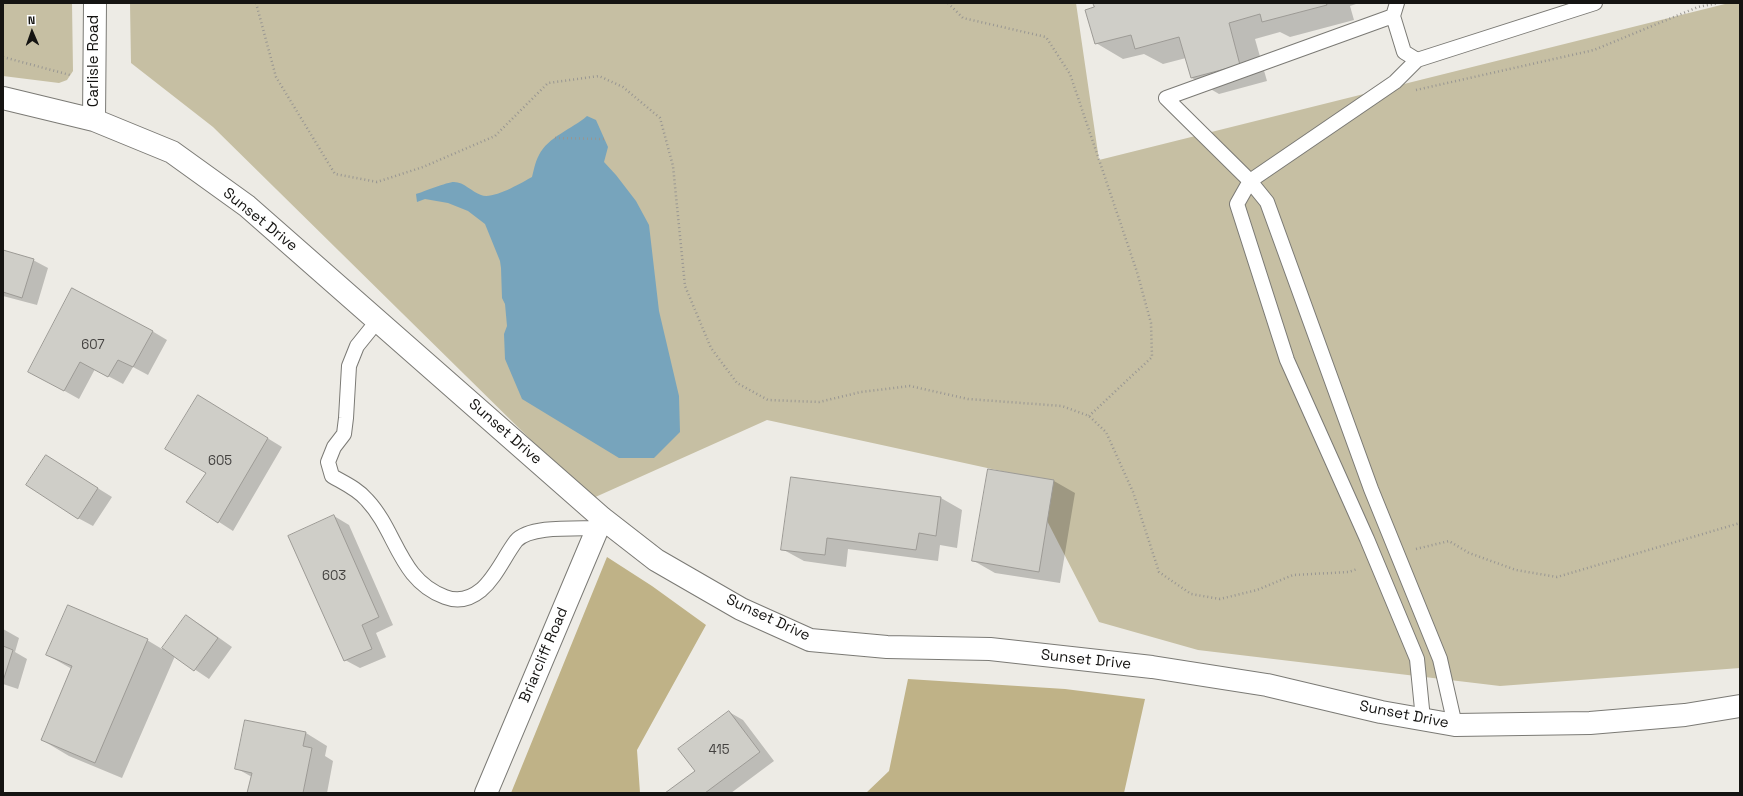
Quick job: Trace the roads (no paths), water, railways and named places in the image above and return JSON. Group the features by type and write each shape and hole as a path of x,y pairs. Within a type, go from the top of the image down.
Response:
{"street":[{"name":"Carlisle Road","path":"94,120 95,3"},
{"name":"Sunset Drive","path":"3,98 94,120 172,152 246,206 378,320 600,523 656,560 741,609 810,640 887,648 990,650 1152,667 1267,685 1381,712 1455,725 1590,723 1685,715 1740,706"},
{"name":"Briarcliff Road","path":"486,793 600,523"}],"lane":[{"path":"1423,720 1417,659 1377,563 1287,360 1237,204 1250,181 1395,82 1417,60 1595,3"},
{"path":"1417,60 1404,52 1395,9 1166,98 1250,181 1267,202 1371,489 1440,659 1455,725"},
{"path":"378,320 358,346 349,366 344,434 334,447 328,462 332,476 350,486 367,499 382,520 404,562 419,583 438,595 454,601 472,597 487,585 517,540 527,533 600,523"}],"water":[{"path":"587,116 596,120 608,147 604,162 636,201 649,225 659,311 679,396 680,432 654,458 619,458 522,399 505,359 504,334 507,326 505,304 502,298 500,261 485,224 468,211 448,203 425,199 417,202 416,194 451,182 458,182 478,194 486,196 500,193 514,187 532,177 538,158 548,143"}]}
